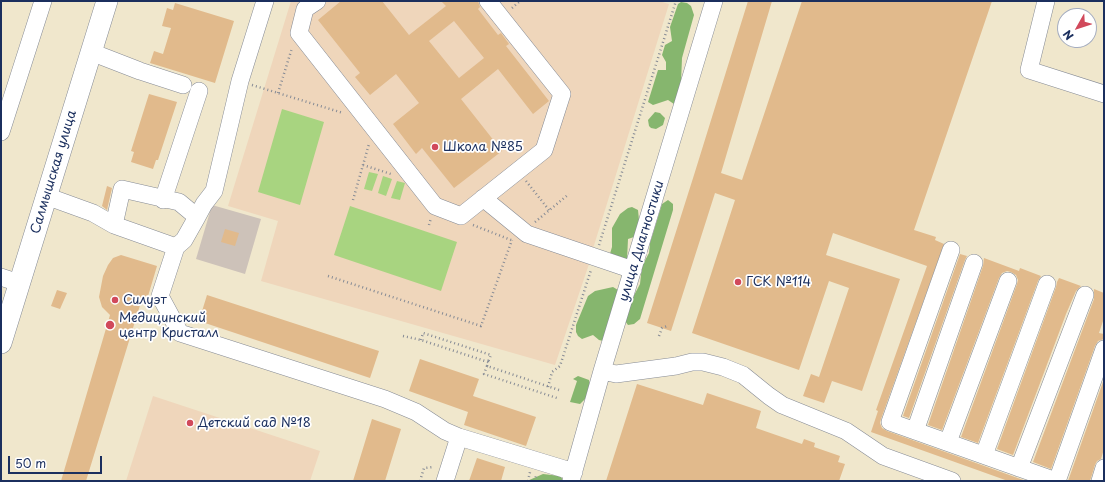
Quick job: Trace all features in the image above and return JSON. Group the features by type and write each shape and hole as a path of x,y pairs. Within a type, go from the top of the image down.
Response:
{"main road":[{"name":"Салмышская улица","path":"1,343 10,280 46,196 107,1"}],"street":[{"path":"1,132 43,1"},
{"path":"265,1 240,81 214,191 204,204 184,240 176,247 160,296 180,333 385,399 416,412 444,431 572,476"},
{"path":"317,1 306,10 299,33 435,206 461,216 544,150 562,94 503,9 488,1"},
{"name":"улица Диагностики","path":"572,476 602,371 714,1"},
{"path":"1046,1 1028,70 1104,94"},
{"path":"91,52 140,71 183,85"},
{"path":"163,200 199,91"},
{"path":"114,225 122,189 163,200 179,202 197,217"},
{"path":"46,196 93,213 114,225 176,247"},
{"path":"483,198 517,233 527,234 633,270"},
{"path":"951,250 890,422 1056,481 1104,349"},
{"path":"915,430 974,263"},
{"path":"948,442 1008,280"},
{"path":"984,455 1047,284"},
{"path":"1019,468 1085,295"},
{"path":"602,371 616,374 676,366 692,362 703,362 723,367 743,375 782,405 846,431 883,456 952,481"},
{"path":"445,481 459,437"},
{"path":"1100,481 1104,468"}],"path":[{"path":"548,387 552,372 560,366 676,1"},
{"path":"278,93 295,38 299,33"},
{"path":"240,81 371,125 353,200"},
{"path":"518,171 549,210"},
{"path":"328,276 481,326 517,233 569,194"},
{"path":"461,216 464,222 517,233"},
{"path":"659,336 662,328 667,326"},
{"path":"421,340 423,333 491,355 484,374 557,398"},
{"path":"403,336 421,340 488,362"},
{"path":"487,366 559,390"}],"shaded area":[{"name":"Школа №85","path":"291,1 659,1 669,4 590,261 555,365 261,281 278,221 228,206"},
{"path":"212,205 261,219 245,274 196,259"},
{"name":"Детский сад №18","path":"153,396 320,451 310,481 126,481"}],"green space":[{"path":"681,2 687,3 691,6 694,15 682,58 681,83 674,104 668,100 653,105 648,102 658,70 666,70 666,62 662,55 665,45 672,41 670,27 678,4"},
{"path":"282,109 324,122 300,205 258,192"},
{"path":"655,112 660,113 665,118 663,125 656,129 649,126 648,120"},
{"path":"369,172 378,174 372,191 364,189"},
{"path":"383,176 392,179 386,196 378,193"},
{"path":"397,181 405,183 400,200 391,198"},
{"path":"668,200 673,204 673,210 640,319 634,324 628,325 625,321 631,301 640,284 642,266 649,253 650,243 662,204"},
{"path":"350,206 457,242 441,291 334,255"},
{"path":"632,207 638,210 639,220 637,236 628,239 627,260 609,257 612,247 612,228 620,214"},
{"path":"613,287 618,290 603,341 599,340 593,335 582,339 576,332 576,325 588,296 595,291"},
{"path":"578,376 589,380 590,385 587,397 580,404 570,402 577,381 573,379"},
{"path":"543,474 560,476 564,481 527,481"}],"building":[{"path":"341,1 382,1 409,35 446,6 441,1 478,1 480,7 478,9 498,35 501,33 509,44 506,46 549,101 533,114 498,69 461,99 502,151 454,188 422,148 416,154 393,124 419,103 396,74 370,95 355,77 360,73 318,20","holes":["454,21 484,58 459,78 429,41"]},
{"path":"748,1 772,1 721,173 742,180 802,1 992,1 914,230 936,237 935,240 944,244 880,423 882,428 887,431 1026,481 1008,481 871,432 878,411 876,410 927,266 833,233 826,255 900,279 862,391 832,381 824,403 803,396 811,374 819,377 849,288 829,281 799,370 692,333 735,200 715,193 671,331 647,323"},
{"path":"175,3 234,21 215,83 150,63 154,51 163,54 171,28 162,26 167,8 173,10"},
{"path":"149,94 177,102 158,160 156,160 153,169 131,162 134,152 131,151"},
{"path":"107,186 112,188 107,210 102,206"},
{"path":"225,229 239,233 235,246 221,242"},
{"path":"960,254 967,256 909,418 903,416"},
{"path":"121,255 157,266 146,303 141,302 86,481 61,481 110,315 102,307 99,297 103,276 113,258"},
{"path":"984,258 1019,271 1020,268 1041,276 978,443 961,437 1017,284 1018,280 1016,275 1011,272 1007,271 1002,273 999,278 942,430 928,425 983,266"},
{"path":"1059,278 1081,286 1076,291 1066,314 1013,455 997,449"},
{"path":"1094,289 1104,293 1104,318 1099,333 1104,334 1104,339 1098,341 1095,346 1051,469 1033,462 1094,299"},
{"path":"57,290 67,293 60,309 51,306"},
{"path":"207,295 379,351 370,378 199,321"},
{"path":"420,359 479,379 473,396 536,417 526,446 464,425 468,412 409,391"},
{"path":"1104,379 1104,449 1101,459 1097,461 1095,465 1090,481 1068,481"},
{"path":"637,384 703,405 707,393 761,411 756,428 802,444 804,439 815,443 814,447 840,456 838,462 845,464 839,481 606,481"},
{"path":"372,419 401,429 385,481 353,481"},
{"path":"477,458 505,467 501,481 469,481"}],"place":[{"name":"Школа №85","path":"435,147"},
{"name":"ГСК №114","path":"738,282"},
{"name":"Силуэт","path":"115,300"},
{"name":"Медицинский центр Кристалл","path":"110,325"},
{"name":"Детский сад №18","path":"190,423"}]}
